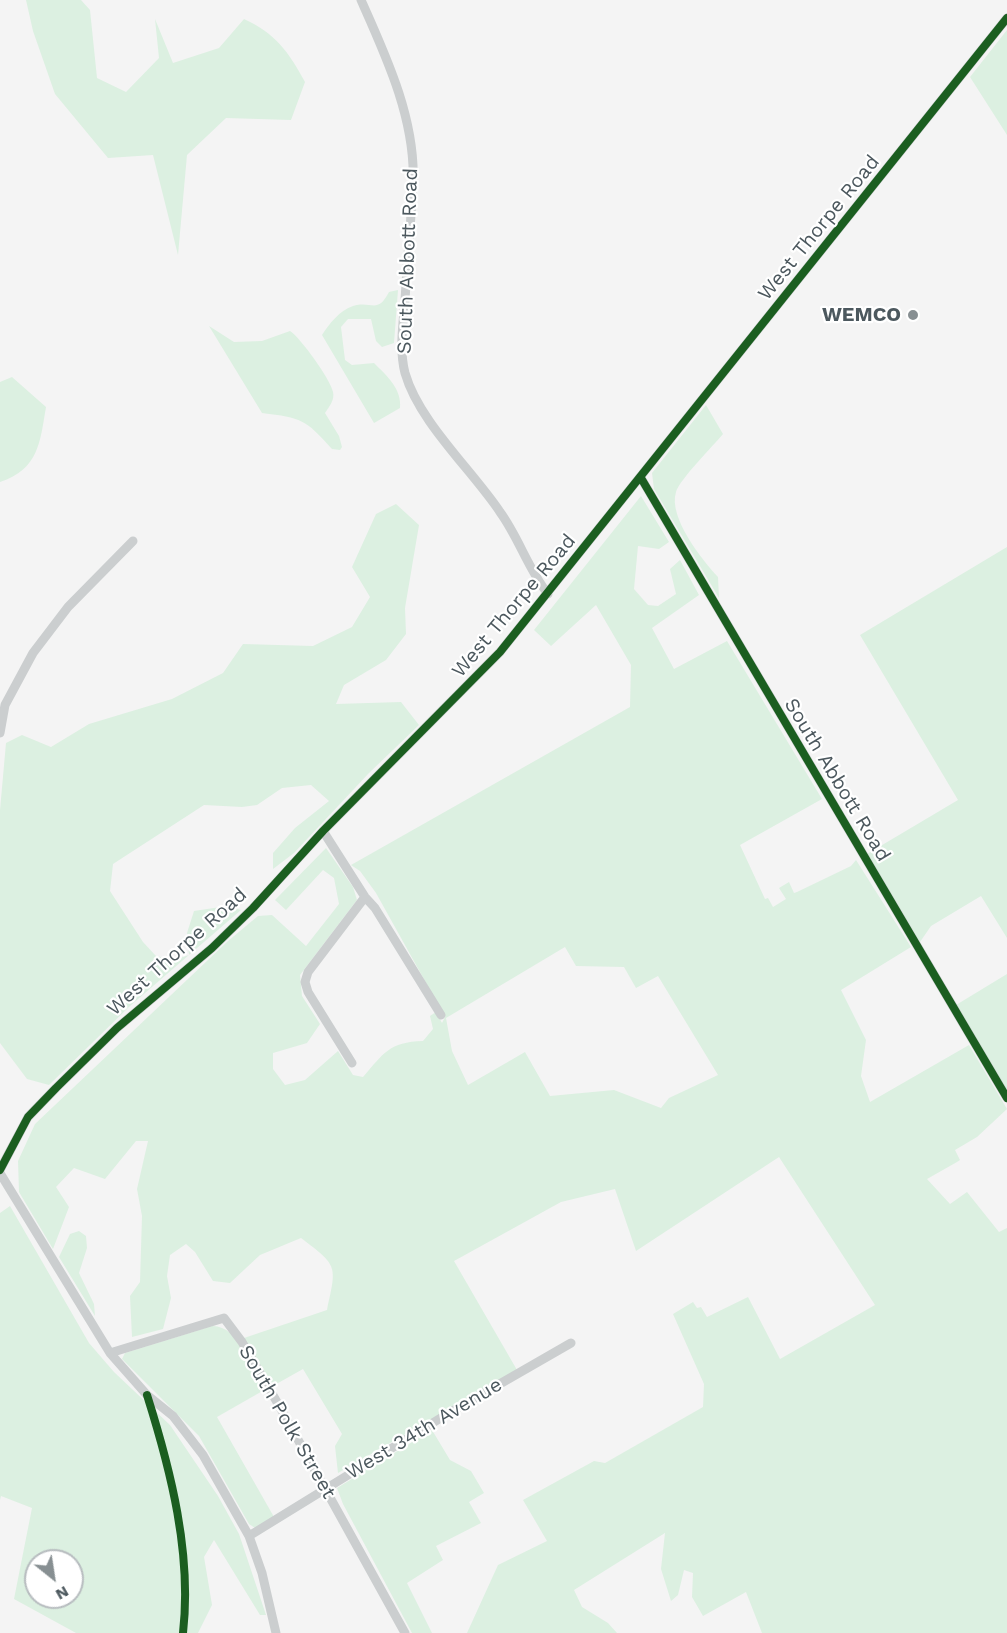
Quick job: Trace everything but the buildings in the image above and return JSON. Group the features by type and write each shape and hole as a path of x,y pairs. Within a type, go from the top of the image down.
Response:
{"street":[{"name":"South Abbott Road","path":"361,0 382,46 401,103 411,150 413,180 402,343 405,374 427,418 500,511 538,582 548,594"},
{"name":"West Thorpe Road","path":"0,1171 28,1117 117,1028 212,948 253,908 323,831 454,701 548,594 1007,18"},
{"name":"South Abbott Road","path":"641,478 1007,1098"},
{"path":"0,733 5,705 33,653 68,607 133,541"},
{"path":"323,831 365,897 375,908 441,1015"},
{"path":"352,1062 308,992 305,982 308,972 365,897"},
{"path":"0,1171 110,1353 147,1395 173,1416 203,1455 249,1536 262,1573 276,1633"},
{"name":"South Polk Street","path":"110,1353 224,1318 242,1342 405,1633"},
{"name":"West 34th Avenue","path":"249,1536 325,1488 571,1343"}],"green space":[{"path":"26,0 81,0 90,10 97,78 126,92 159,58 155,19 173,63 219,48 244,19 273,37 299,71 305,82 291,120 226,118 187,155 178,255 153,155 108,158 55,94 33,31"},
{"path":"1007,30 1007,135 970,77"},
{"path":"398,290 394,343 382,347 376,341 371,319 348,319 341,327 345,360 352,365 374,363 393,383 399,395 400,408 374,423 322,335 335,318 348,308 377,305 385,299 389,292"},
{"path":"209,326 234,342 262,341 290,331 295,335 331,386 333,398 325,413 339,436 342,447 340,450 332,449 315,431 302,422 262,413"},
{"path":"12,377 46,407 39,443 30,462 23,470 0,482 0,382"},
{"path":"706,405 723,434 679,486 675,502 677,513 688,538 718,577 719,598 654,489 652,473"},
{"path":"641,496 669,542 659,549 638,546 634,589 648,605 658,606 676,594 670,569 680,560 699,595 652,628 674,669 727,641 822,799 740,845 765,899 768,898 773,907 786,899 779,888 789,882 794,893 851,866 856,860 911,947 841,990 866,1040 861,1076 870,1102 969,1045 1007,1109 977,1137 955,1150 960,1160 927,1179 950,1204 967,1192 999,1232 1007,1228 1007,1633 762,1633 746,1592 703,1616 692,1597 693,1573 684,1570 678,1595 671,1601 661,1569 665,1533 574,1590 582,1607 608,1623 617,1633 467,1633 498,1565 547,1541 523,1500 594,1461 605,1463 703,1407 704,1384 673,1314 693,1302 697,1308 701,1307 707,1317 748,1297 780,1359 875,1305 779,1157 636,1251 615,1189 561,1202 454,1261 517,1370 338,1473 335,1446 342,1434 303,1369 271,1387 244,1338 327,1310 333,1275 332,1268 322,1255 301,1238 260,1255 230,1283 213,1281 195,1252 186,1244 170,1255 167,1276 171,1298 163,1329 132,1337 130,1296 140,1282 142,1216 137,1189 148,1141 136,1141 105,1179 74,1168 56,1187 69,1207 53,1249 19,1192 18,1161 35,1124 228,941 258,916 272,915 306,946 339,904 334,878 323,870 286,910 275,900 326,848 353,887 357,900 300,975 302,996 320,1024 307,1043 273,1053 273,1069 285,1085 305,1080 338,1051 353,1075 363,1077 388,1050 402,1044 423,1041 433,1029 430,1016 436,1012 442,1023 445,1017 376,893 360,871 351,865 630,707 631,665 596,605 551,646 534,630","holes":["565,947 576,966 624,967 636,988 658,976 718,1075 669,1098 661,1108 614,1090 550,1096 525,1052 468,1085 452,1051 446,1018"]},
{"path":"396,504 419,525 405,608 406,634 386,660 344,685 336,704 401,702 419,725 369,773 294,853 273,869 273,853 295,828 329,801 311,785 282,788 257,805 242,807 204,805 113,864 110,891 143,942 156,956 174,960 189,955 130,1006 49,1085 27,1079 0,1043 0,810 6,743 22,735 51,747 89,724 172,699 223,673 243,644 313,646 352,627 370,597 352,567 376,514"},
{"path":"1007,547 1007,938 981,896 931,926 920,942 867,854 958,800 860,635"},
{"path":"227,906 241,910 189,955 187,933 194,911"},
{"path":"1007,974 1007,1090 956,1005"},
{"path":"10,1206 89,1343 114,1372 170,1425 218,1496 239,1534 266,1615 260,1615 214,1540 204,1557 212,1605 198,1633 76,1633 32,1609 84,1609 84,1549 24,1549 24,1604 14,1599 32,1508 1,1496 0,1500 0,1213"},
{"path":"79,1231 86,1236 87,1248 79,1273 94,1304 95,1316 59,1257 70,1234"},
{"path":"212,1326 230,1333 237,1340 266,1389 217,1417 274,1517 255,1528 249,1524 199,1436 122,1359 125,1353"},
{"path":"432,1430 450,1460 471,1471 484,1493 469,1502 481,1523 436,1546 443,1560 407,1583 432,1633 412,1633 343,1504 337,1488"}],"cycle path":[{"path":"0,1170 28,1117 117,1028 212,948 253,908 323,831 500,652 1007,18"},
{"path":"641,478 1007,1098"},
{"path":"147,1395 164,1453 182,1543 185,1573 183,1633"}],"place":[{"name":"WEMCO","path":"913,315"}]}
